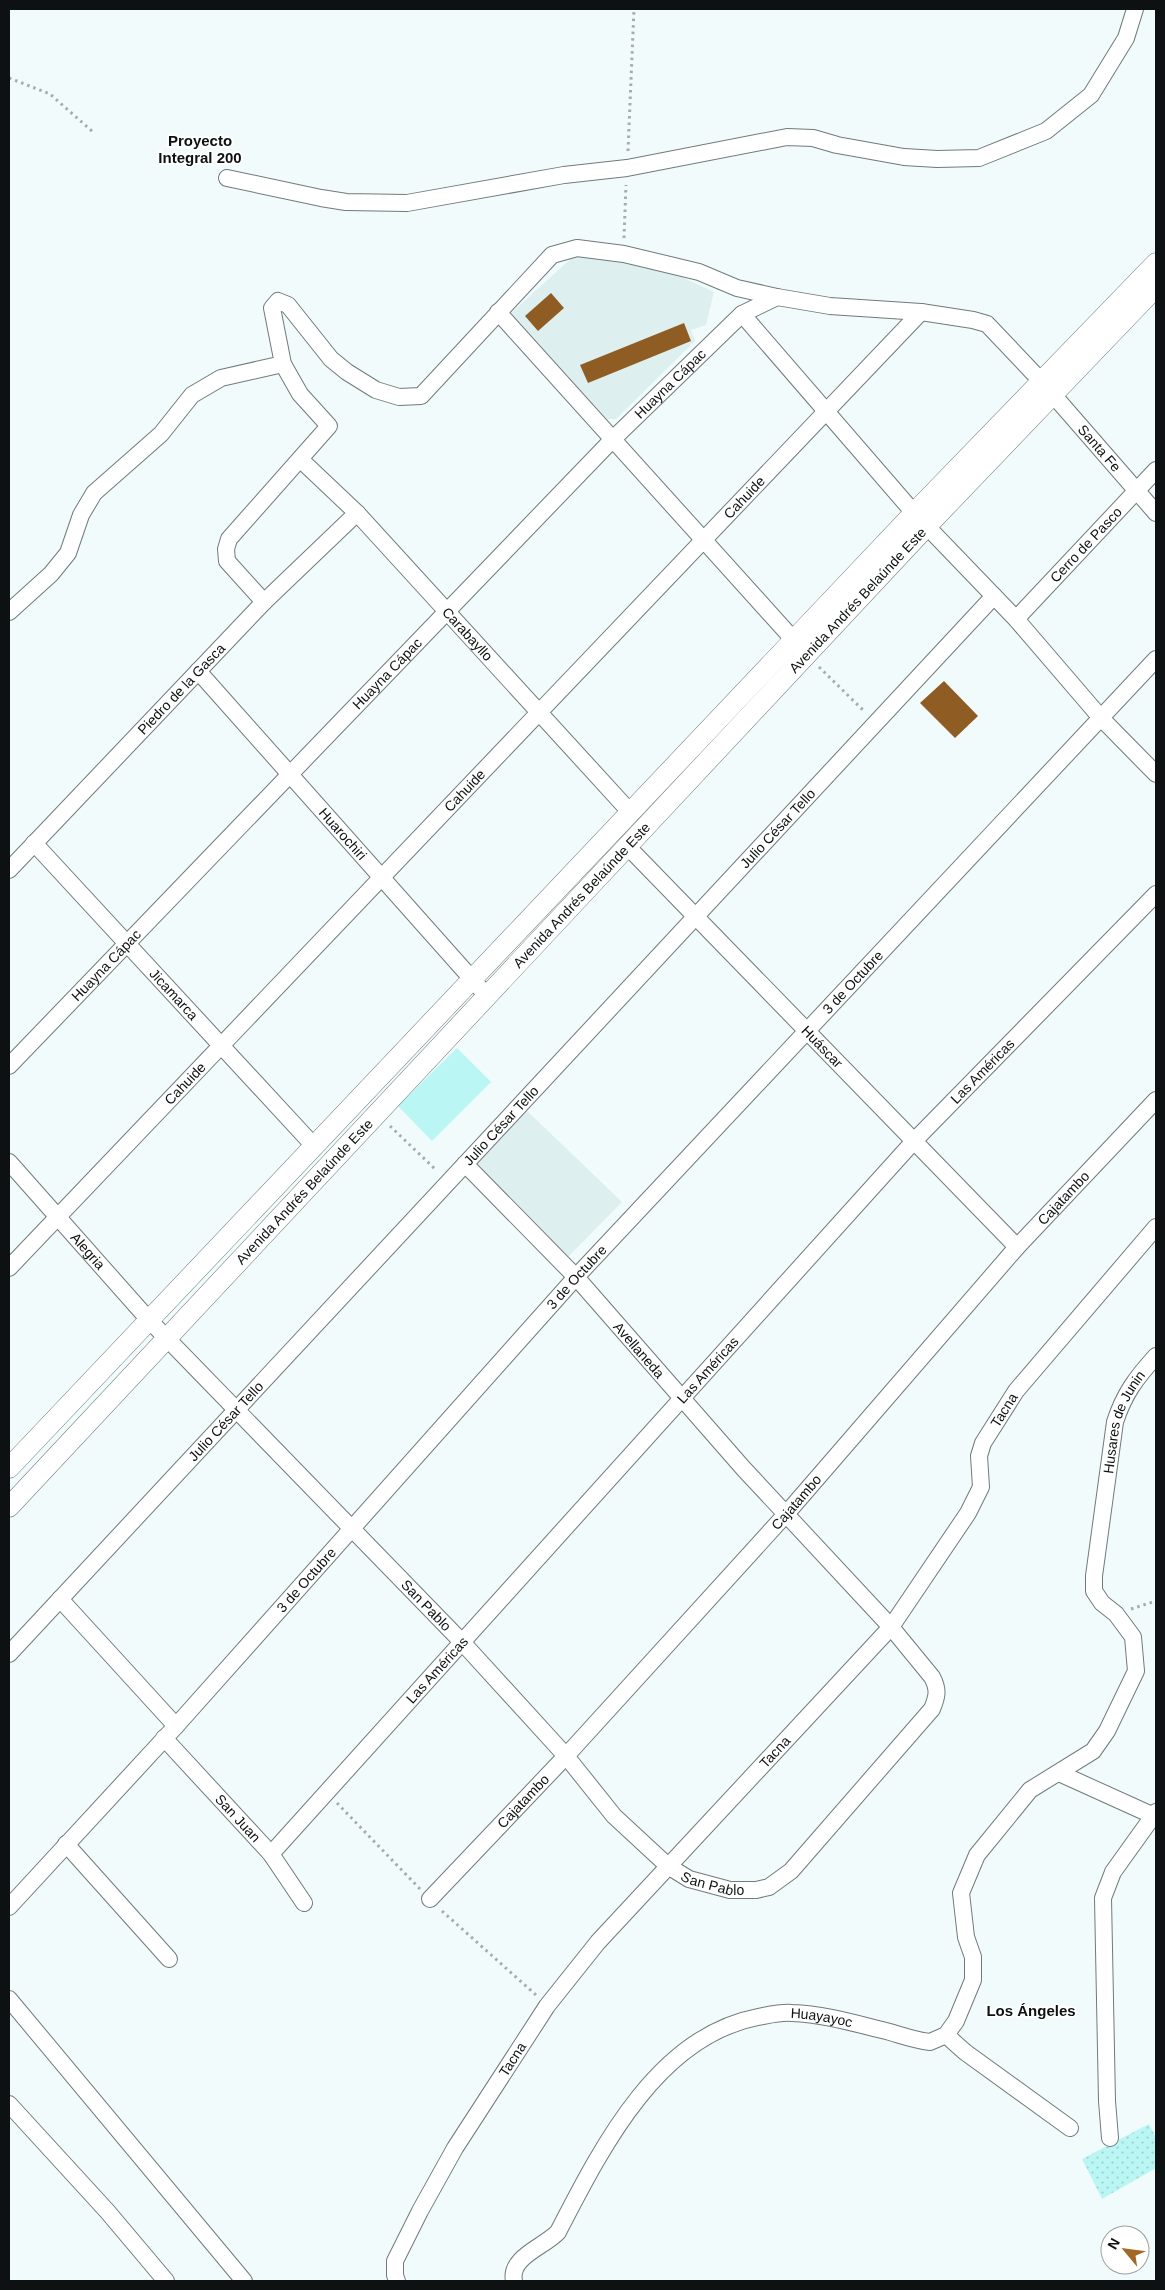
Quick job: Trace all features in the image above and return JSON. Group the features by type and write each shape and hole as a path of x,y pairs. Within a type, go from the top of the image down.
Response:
{"street":[{"path":"227,178 330,200 407,204 564,175 627,168 787,137 813,138 837,145 904,157 938,160 979,158 1046,131 1091,95 1126,38 1135,9"},
{"name":"Santa Fe","path":"283,364 272,308 278,301 288,305 332,359 347,372 376,390 400,397 421,396 552,255 577,248 624,254 699,272 737,288 777,297 830,306 921,312 987,324 1047,388 1156,513"},
{"name":"Avenida Andrés Belaúnde Este","path":"9,1507 627,846 800,648 1047,388 1156,263"},
{"name":"Avenida Andrés Belaúnde Este","path":"1047,388 1156,287"},
{"name":"Huayna Cápac","path":"9,1066 613,439 742,314 777,297"},
{"path":"498,312 800,648"},
{"name":"Cahuide","path":"9,1268 921,312"},
{"path":"742,314 825,412 921,520 1016,619 1101,718 1156,774"},
{"path":"9,612 51,574 68,553 81,515 94,493 161,434 192,395 221,378 283,364 300,394 329,426 301,460 229,539 226,549 228,561 264,602"},
{"name":"Carabayllo","path":"301,460 357,513 631,813"},
{"name":"Cerro de Pasco","path":"1016,619 1156,470"},
{"name":"Piedro de la Gasca","path":"9,870 264,602 357,513"},
{"name":"Julio César Tello","path":"9,1654 994,596"},
{"name":"Avenida Andrés Belaúnde Este","path":"9,1468 631,813 800,648"},
{"name":"3 de Octubre","path":"9,1907 176,1726 576,1277 808,1032 1156,659"},
{"name":"Huarochiri","path":"198,671 487,996"},
{"name":"Jicamarca","path":"34,843 314,1146"},
{"name":"Huáscar","path":"627,846 1017,1247"},
{"name":"Las Américas","path":"271,1854 914,1141 1156,894"},
{"name":"Cajatambo","path":"430,1900 566,1756 787,1513 1017,1247 1154,1106"},
{"name":"Alegria","path":"9,1162 167,1339"},
{"name":"Avellaneda","path":"465,1164 576,1277 681,1398 891,1627 932,1678 937,1687 937,1697 932,1709 791,1871 769,1887"},
{"name":"Tacna","path":"397,2281 395,2275 396,2261 420,2211 455,2148 547,2006 598,1942 891,1627 968,1513 980,1487 979,1456 983,1443 1016,1390 1156,1227"},
{"name":"San Pablo","path":"167,1339 462,1642 566,1756 614,1816 668,1866 689,1878 730,1890 756,1890 769,1887"},
{"name":"Husares de Junin","path":"1059,1773 1092,1751 1107,1732 1136,1671 1133,1637 1116,1614 1102,1603 1094,1591 1094,1576 1115,1422 1122,1400 1135,1379 1156,1356"},
{"path":"60,1599 176,1726"},
{"name":"San Juan","path":"164,1738 271,1854 304,1903"},
{"path":"1070,2128 965,2052 946,2035 956,2021 973,1980 973,1956 966,1937 961,1893 977,1855 1030,1790 1059,1773 1155,1814 1113,1872 1103,1898 1107,2100 1110,2138"},
{"path":"66,1844 169,1959"},
{"path":"9,1999 244,2281"},
{"name":"Huayayoc","path":"514,2281 513,2270 519,2262 551,2240 558,2232 590,2172 638,2097 691,2047 720,2028 735,2022 790,2012 821,2016 879,2029 920,2041 930,2042 946,2035"},
{"path":"9,2104 107,2211 166,2281"}],"path":[{"path":"624,254 634,9"},
{"path":"9,78 50,94 93,132"},
{"path":"800,648 876,723"},
{"path":"377,1114 448,1182"},
{"path":"1116,1614 1156,1601"},
{"path":"352,1817 430,1900 547,2006"}],"shaded area":[{"path":"577,253 669,271 714,292 706,325 691,330 695,341 616,419 607,419 510,314"},
{"path":"457,1048 491,1082 432,1141 398,1106"},
{"path":"521,1105 622,1202 567,1258 470,1160"},
{"path":"1149,2124 1156,2138 1156,2168 1102,2199 1082,2159"}],"building":[{"path":"551,293 564,308 538,331 525,316"},
{"path":"684,323 691,341 588,383 580,365"},
{"path":"944,681 978,716 955,738 920,703"}],"district":[{"name":"Proyecto Integral 200","path":"200,148"},
{"name":"Los Ángeles","path":"1031,2010"}]}
